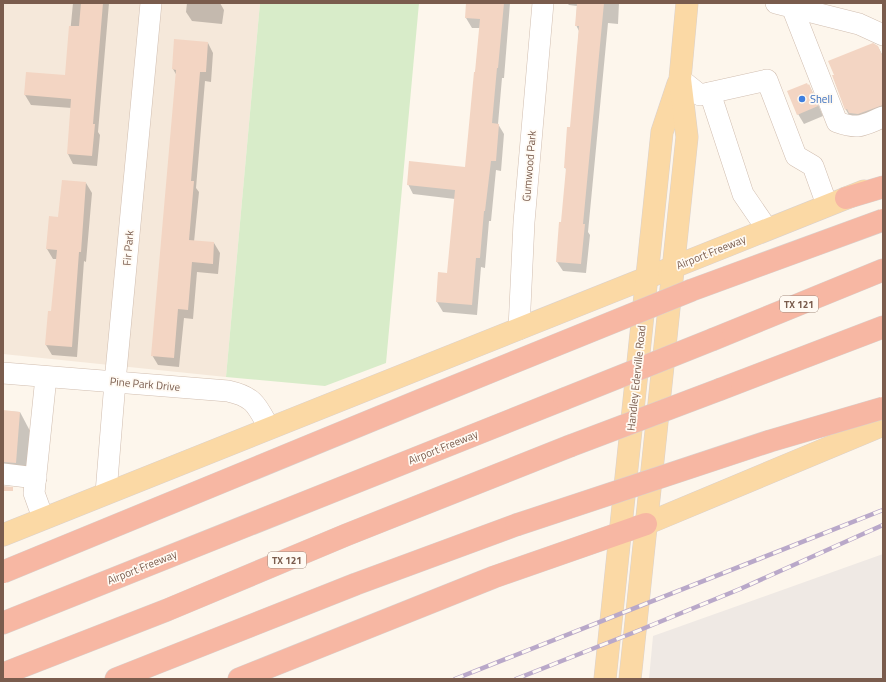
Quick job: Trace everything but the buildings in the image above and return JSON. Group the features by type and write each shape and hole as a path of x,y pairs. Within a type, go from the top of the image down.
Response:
{"highway":[{"path":"836,201 883,187"},
{"path":"3,572 685,293 883,220"},
{"name":"Airport Freeway","path":"3,623 883,270"},
{"name":"TX 121","path":"3,674 167,610 339,538 570,446 883,327"},
{"path":"116,679 356,584 516,525 770,441 883,408"},
{"path":"239,679 494,577 646,524"}],"main road":[{"name":"Handley Ederville Road","path":"630,679 687,137 680,79 687,3"},
{"name":"Handley Ederville Road","path":"605,679 662,132 680,79"},
{"name":"Airport Freeway","path":"3,534 883,183"},
{"path":"646,524 883,425"}],"street":[{"name":"Fir Park","path":"106,493 151,3"},
{"name":"Gumwood Park","path":"519,329 524,222 543,3"},
{"path":"784,5 859,24 883,35"},
{"path":"784,5 837,122 850,127 861,126 883,117"},
{"path":"680,79 700,95 767,80 796,156 813,166 836,201"},
{"path":"710,93 743,194 767,230"},
{"name":"Pine Park Drive","path":"3,373 228,391 241,394 256,404 269,428"},
{"path":"43,518 34,493 46,377"},
{"path":"3,474 36,478"}],"shaded area":[{"path":"3,3 260,3 226,377 3,354"},
{"path":"883,554 883,679 649,679 653,636"}],"green space":[{"path":"260,3 419,3 386,363 325,386 226,377"}],"railway":[{"path":"455,679 883,510"},
{"path":"516,679 740,589 883,525"}],"place":[{"name":"Shell","path":"802,99"}]}
